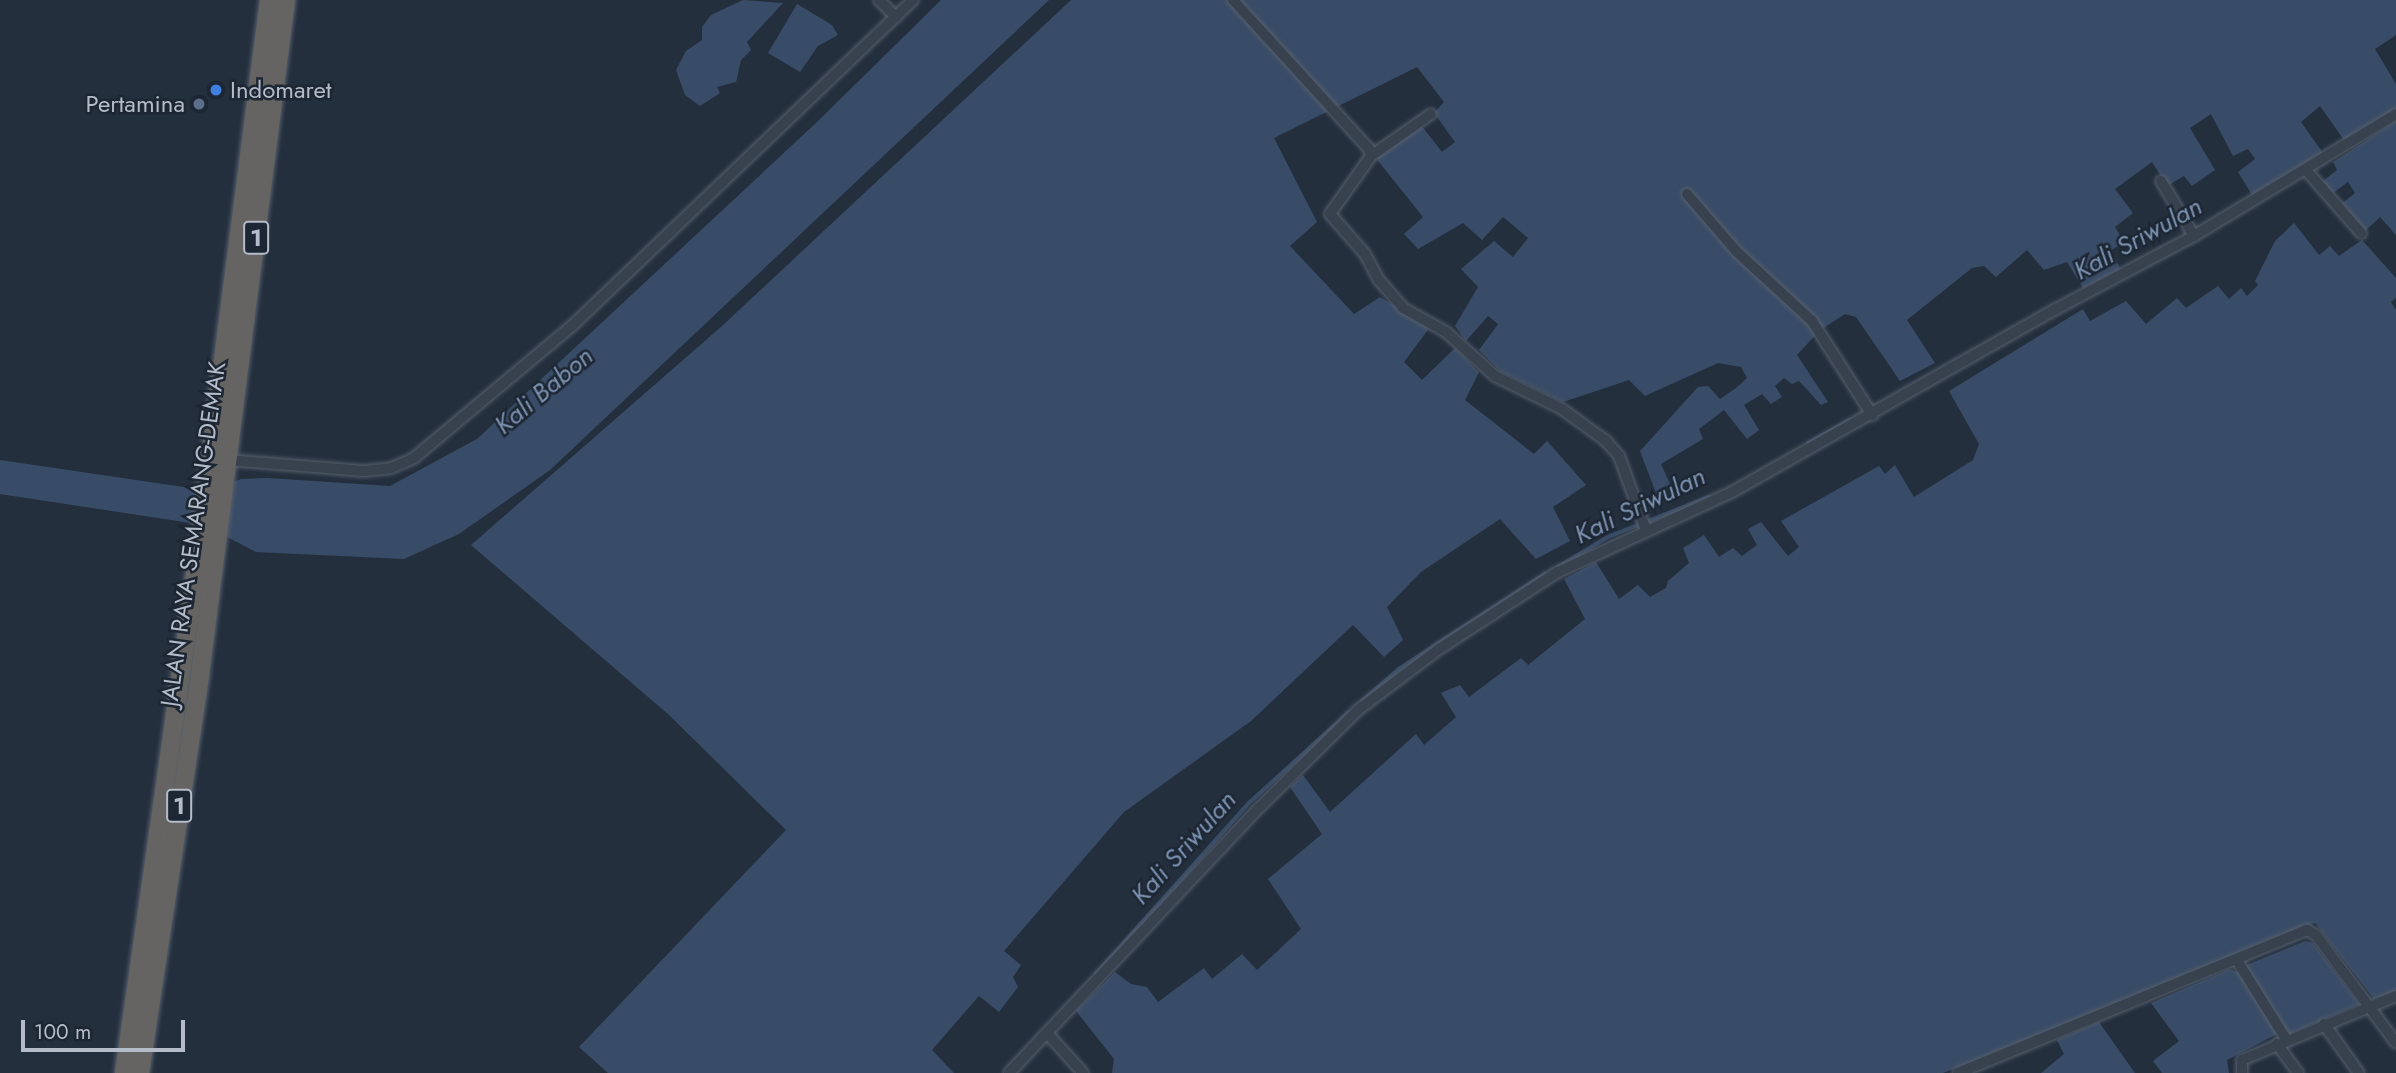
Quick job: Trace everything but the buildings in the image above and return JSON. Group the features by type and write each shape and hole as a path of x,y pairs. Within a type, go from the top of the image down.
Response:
{"highway":[{"name":"JALAN RAYA SEMARANG-DEMAK","path":"221,470 269,0"},
{"name":"JALAN RAYA SEMARANG-DEMAK","path":"124,1073 221,470 286,0"},
{"name":"JALAN RAYA SEMARANG-DEMAK","path":"140,1073 209,539"}],"street":[{"path":"879,0 895,17"},
{"path":"221,470 364,471 391,468 414,458 572,326 913,0"},
{"path":"1233,0 1334,108 1371,156"},
{"path":"1431,114 1371,156 1331,208 1331,217 1365,254 1379,280 1403,308 1446,332 1495,376 1562,409 1606,441 1619,456 1647,530"},
{"path":"1009,1073 1259,808 1358,710 1439,649 1556,573 1734,491 2056,309 2194,236 2396,114"},
{"path":"2306,170 2361,233"},
{"path":"2161,181 2194,236"},
{"path":"1687,194 1735,251 1812,321 1872,415"},
{"path":"1958,1073 2236,958 2312,932 2396,1043"},
{"path":"2236,958 2298,1073"},
{"path":"2242,1073 2242,1060 2396,996"},
{"path":"2324,1024 2360,1073"},
{"path":"1047,1033 1083,1073"}],"water":[{"path":"743,0 783,3 747,42 751,50 741,60 736,82 717,87 720,93 700,106 685,95 676,70 686,51 702,40 702,27 711,15"},
{"name":"Kali Babon","path":"941,0 1049,0 550,470 459,534 404,559 256,552 204,525 0,494 0,460 211,491 241,479 268,478 390,486 477,439 817,122"},
{"path":"1071,0 2396,0 2396,35 2375,49 2396,84 2396,109 2344,140 2320,106 2301,122 2323,153 2252,195 2238,172 2255,159 2248,149 2233,156 2211,114 2190,128 2215,170 2192,186 2184,176 2167,186 2152,162 2115,189 2133,213 2115,227 2124,242 2110,251 2121,269 2083,288 2067,262 2044,270 2027,250 1996,277 1984,266 1972,268 1907,320 1935,363 1900,381 1856,317 1845,314 1819,331 1797,355 1828,402 1821,405 1799,381 1792,384 1784,378 1775,386 1782,397 1771,404 1762,394 1744,405 1759,430 1747,439 1724,410 1699,429 1703,439 1661,464 1674,493 1659,501 1640,451 1698,387 1708,386 1720,399 1736,388 1747,378 1741,367 1718,363 1645,396 1629,380 1563,402 1500,371 1479,350 1498,324 1488,316 1466,341 1455,326 1478,287 1461,269 1494,241 1513,257 1528,238 1503,217 1482,240 1463,223 1418,249 1404,234 1423,217 1375,157 1421,125 1442,152 1455,142 1434,113 1444,102 1417,67 1274,138 1317,222 1290,246 1354,314 1380,297 1430,327 1404,362 1422,380 1455,348 1479,372 1465,400 1534,454 1547,441 1586,485 1553,507 1570,541 1536,559 1500,519 1421,572 1387,607 1403,640 1384,657 1353,625 1251,721 1124,812 1004,951 1021,965 1013,977 1018,987 999,1012 979,996 932,1050 954,1073 608,1073 579,1047 786,830 669,715 471,545 722,326"},
{"path":"797,4 832,25 838,35 818,46 800,72 768,53"},
{"path":"2396,121 2396,235 2380,217 2364,232 2340,205 2355,193 2348,182 2333,193 2323,181 2337,170 2333,162"},
{"path":"2294,223 2319,255 2330,246 2339,256 2362,240 2396,278 2396,298 2391,302 2396,310 2396,992 2374,999 2315,923 1943,1073 1112,1073 1114,1059 1076,1011 1115,972 1131,984 1147,987 1158,1002 1204,968 1212,979 1242,954 1257,970 1301,929 1268,879 1322,834 1290,787 1303,775 1330,812 1416,734 1424,745 1456,717 1441,693 1460,685 1469,697 1521,658 1528,665 1585,619 1564,579 1596,562 1619,599 1638,585 1650,597 1666,588 1668,581 1689,563 1683,548 1704,535 1719,557 1733,548 1742,556 1757,545 1748,529 1761,522 1788,556 1799,547 1781,521 1879,466 1885,474 1895,465 1914,497 1973,460 1979,444 1949,391 2083,309 2090,321 2126,301 2146,324 2177,298 2186,308 2218,286 2229,299 2241,288 2247,296 2258,285 2255,281 2275,241"},
{"path":"2305,941 2313,943 2359,1004 2289,1034 2244,966"},
{"path":"2230,969 2239,973 2277,1034 2227,1060 2229,1073 2162,1073 2153,1061 2179,1041 2151,1003"},
{"path":"2099,1022 2135,1073 2041,1073 2064,1054 2057,1040"}],"waterway":[{"name":"Kali Sriwulan","path":"1808,443 1850,420"},
{"name":"Kali Sriwulan","path":"1558,567 1608,537 1709,497"},
{"name":"Kali Sriwulan","path":"1362,701 1399,669 1545,574"},
{"name":"Kali Sriwulan","path":"1096,974 1250,802 1348,713"}],"place":[{"name":"Indomaret","path":"216,90"},
{"name":"Pertamina","path":"199,104"}]}
